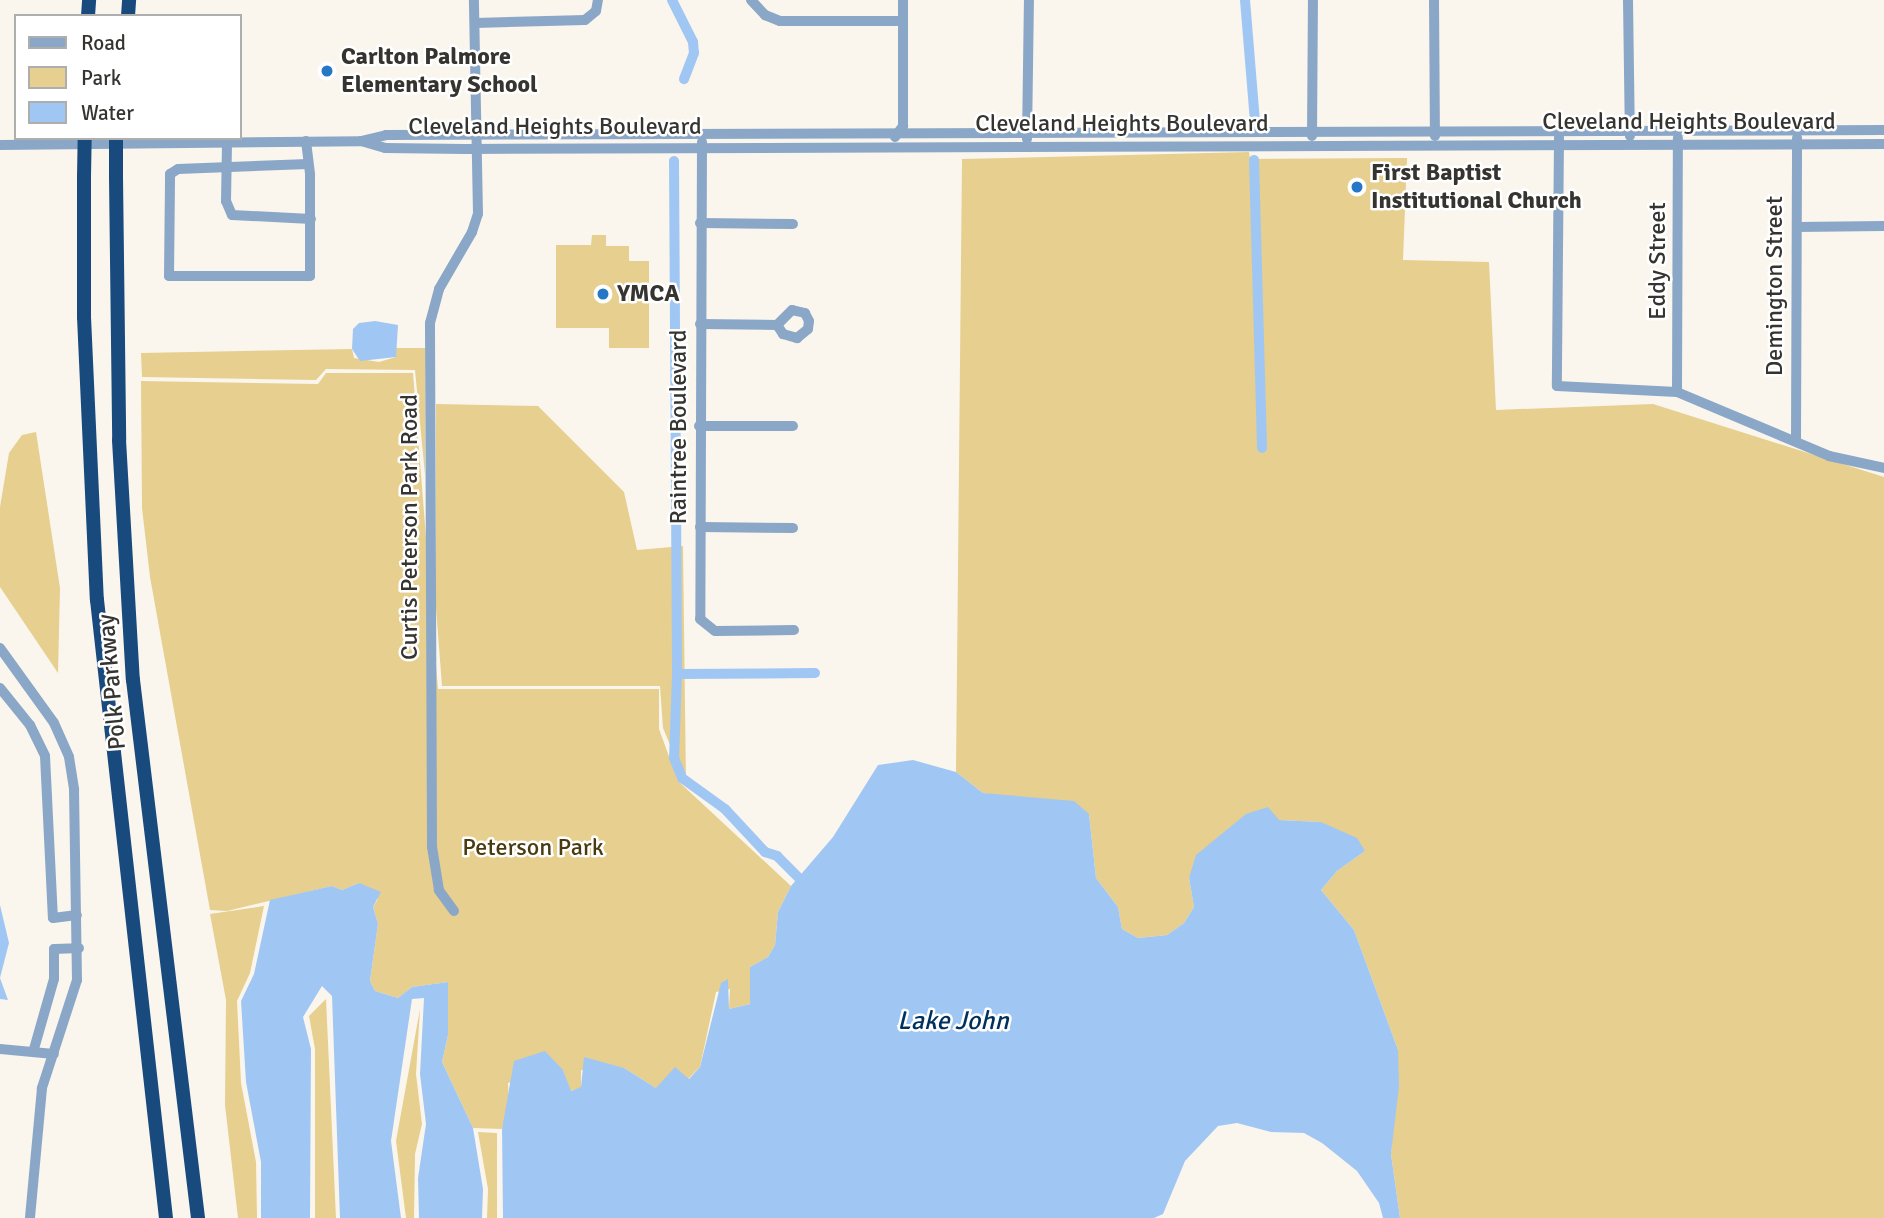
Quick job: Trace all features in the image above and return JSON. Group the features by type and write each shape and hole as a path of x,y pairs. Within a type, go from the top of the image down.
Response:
{"highway":[{"name":"Polk Parkway","path":"85,140 84,317 97,600 166,1218"},
{"name":"Polk Parkway","path":"116,140 118,440 134,680 198,1218"}],"street":[{"name":"Curtis Peterson Park Road","path":"454,911 439,890 432,847 430,323 439,289 475,225 474,0"},
{"path":"475,23 585,20 596,10 598,0"},
{"path":"751,0 765,15 780,21 903,20"},
{"path":"888,147 903,126 903,0"},
{"path":"1024,146 1029,134 1029,0"},
{"path":"1312,0 1312,144"},
{"path":"1434,0 1434,143"},
{"path":"1628,0 1630,142"},
{"name":"Cleveland Heights Boulevard","path":"0,145 360,141 386,135 1884,130"},
{"path":"1559,131 1558,386 1677,392 1829,456 1884,468"},
{"name":"Eddy Street","path":"1677,392 1678,131"},
{"name":"Demington Street","path":"1796,441 1797,131"},
{"path":"1243,132 1243,145"},
{"path":"1181,133 1181,145"},
{"name":"Raintree Boulevard","path":"702,135 700,619 712,630 793,630"},
{"path":"306,141 308,164 311,219 310,276 169,276 170,174 178,169 308,164"},
{"name":"Cleveland Heights Boulevard","path":"360,141 385,148 476,149 1630,142 1884,144"},
{"path":"227,144 226,201 236,218 311,219"},
{"path":"700,223 793,224"},
{"path":"1797,227 1884,226"},
{"path":"700,324 777,325"},
{"path":"699,426 793,426"},
{"path":"700,527 793,528"},
{"path":"0,648 54,723 69,757 79,948 74,995 54,1054 39,1113 30,1218"},
{"path":"0,668 10,660"},
{"path":"0,688 30,725 45,756 53,918 77,915"},
{"path":"34,1049 54,979 54,949 79,948"},
{"path":"0,1049 34,1049 54,1054"}],"green space":[{"path":"1249,152 1250,159 1407,158 1403,260 1489,262 1496,410 1653,404 1884,477 1884,1218 1400,1218 1391,1154 1398,1050 1354,930 1321,890 1337,871 1365,851 1321,822 1278,820 1189,878 1194,907 1184,923 1167,935 1138,938 1122,929 1118,907 1096,878 1089,814 983,793 956,772 962,159"},
{"name":"YMCA","path":"592,235 606,235 606,246 629,246 629,261 649,261 649,348 609,348 609,328 556,328 556,245 591,245"},
{"path":"396,348 425,348 425,475 415,370 326,369 316,380 142,377 141,353 352,349 354,358 379,362 396,357"},
{"name":"Peterson Park","path":"326,373 413,373 438,689 659,689 659,729 678,781 791,886 778,912 775,945 768,957 750,967 750,1004 729,1009 730,989 716,992 700,1067 688,1079 656,1088 624,1068 581,1070 581,1088 570,1091 563,1070 508,1083 509,1104 502,1129 473,1128 442,1062 448,1035 448,982 412,987 398,998 375,991 370,981 378,924 373,907 378,899 359,883 342,890 332,886 227,911 210,910 150,577 142,508 141,381 318,384"},
{"path":"436,404 538,406 624,492 637,550 683,546 686,783 663,728 660,686 442,686 436,608"},
{"path":"36,432 60,588 58,673 0,587 0,507 9,453 22,435"},
{"path":"264,906 250,973 237,1001 241,1083 256,1162 257,1218 238,1218 225,1105 226,1000 210,914"},
{"path":"326,999 336,1218 315,1218 315,1049 309,1016"},
{"path":"420,1009 416,1074 422,1124 415,1154 414,1218 406,1218 396,1141"},
{"path":"478,1132 497,1133 497,1218 487,1218 488,1189"}],"water":[{"path":"375,321 398,325 396,357 360,361 352,349 353,329 359,323"},
{"name":"Lake John","path":"913,760 956,772 983,793 1074,801 1089,814 1096,878 1118,907 1122,929 1138,938 1167,935 1184,923 1194,907 1189,878 1196,855 1246,814 1268,807 1279,820 1321,822 1357,838 1365,851 1337,871 1321,890 1354,930 1398,1050 1399,1086 1391,1154 1400,1218 1383,1218 1379,1203 1357,1171 1322,1143 1304,1133 1271,1132 1237,1123 1218,1126 1185,1161 1163,1214 1154,1218 503,1218 502,1129 514,1061 545,1051 563,1070 571,1091 581,1087 584,1057 624,1068 656,1088 675,1067 689,1079 700,1067 721,983 728,979 729,1009 750,1004 750,967 768,957 775,945 778,912 791,886 833,837 878,765"},
{"path":"359,883 381,892 373,907 378,924 370,981 375,991 398,998 412,987 448,982 448,1035 442,1062 473,1128 483,1189 482,1218 419,1218 418,1178 426,1124 420,1074 424,998 412,999 391,1141 401,1218 340,1218 332,996 322,986 303,1017 311,1049 310,1218 261,1218 261,1162 246,1082 241,1001 254,974 270,900 332,886 342,890"},
{"path":"0,905 9,943 0,978"},
{"path":"0,978 8,1000 0,999"}],"waterway":[{"path":"672,0 693,42 694,53 684,79"},
{"path":"1245,0 1255,121"},
{"path":"1254,160 1262,448"},
{"path":"674,161 677,674 674,758 682,778 725,809 765,852 777,856 798,877"},
{"path":"677,674 815,673"}],"place":[{"name":"Carlton Palmore Elementary School","path":"327,71"},
{"name":"First Baptist Institutional Church","path":"1357,187"},
{"name":"YMCA","path":"603,294"}]}
